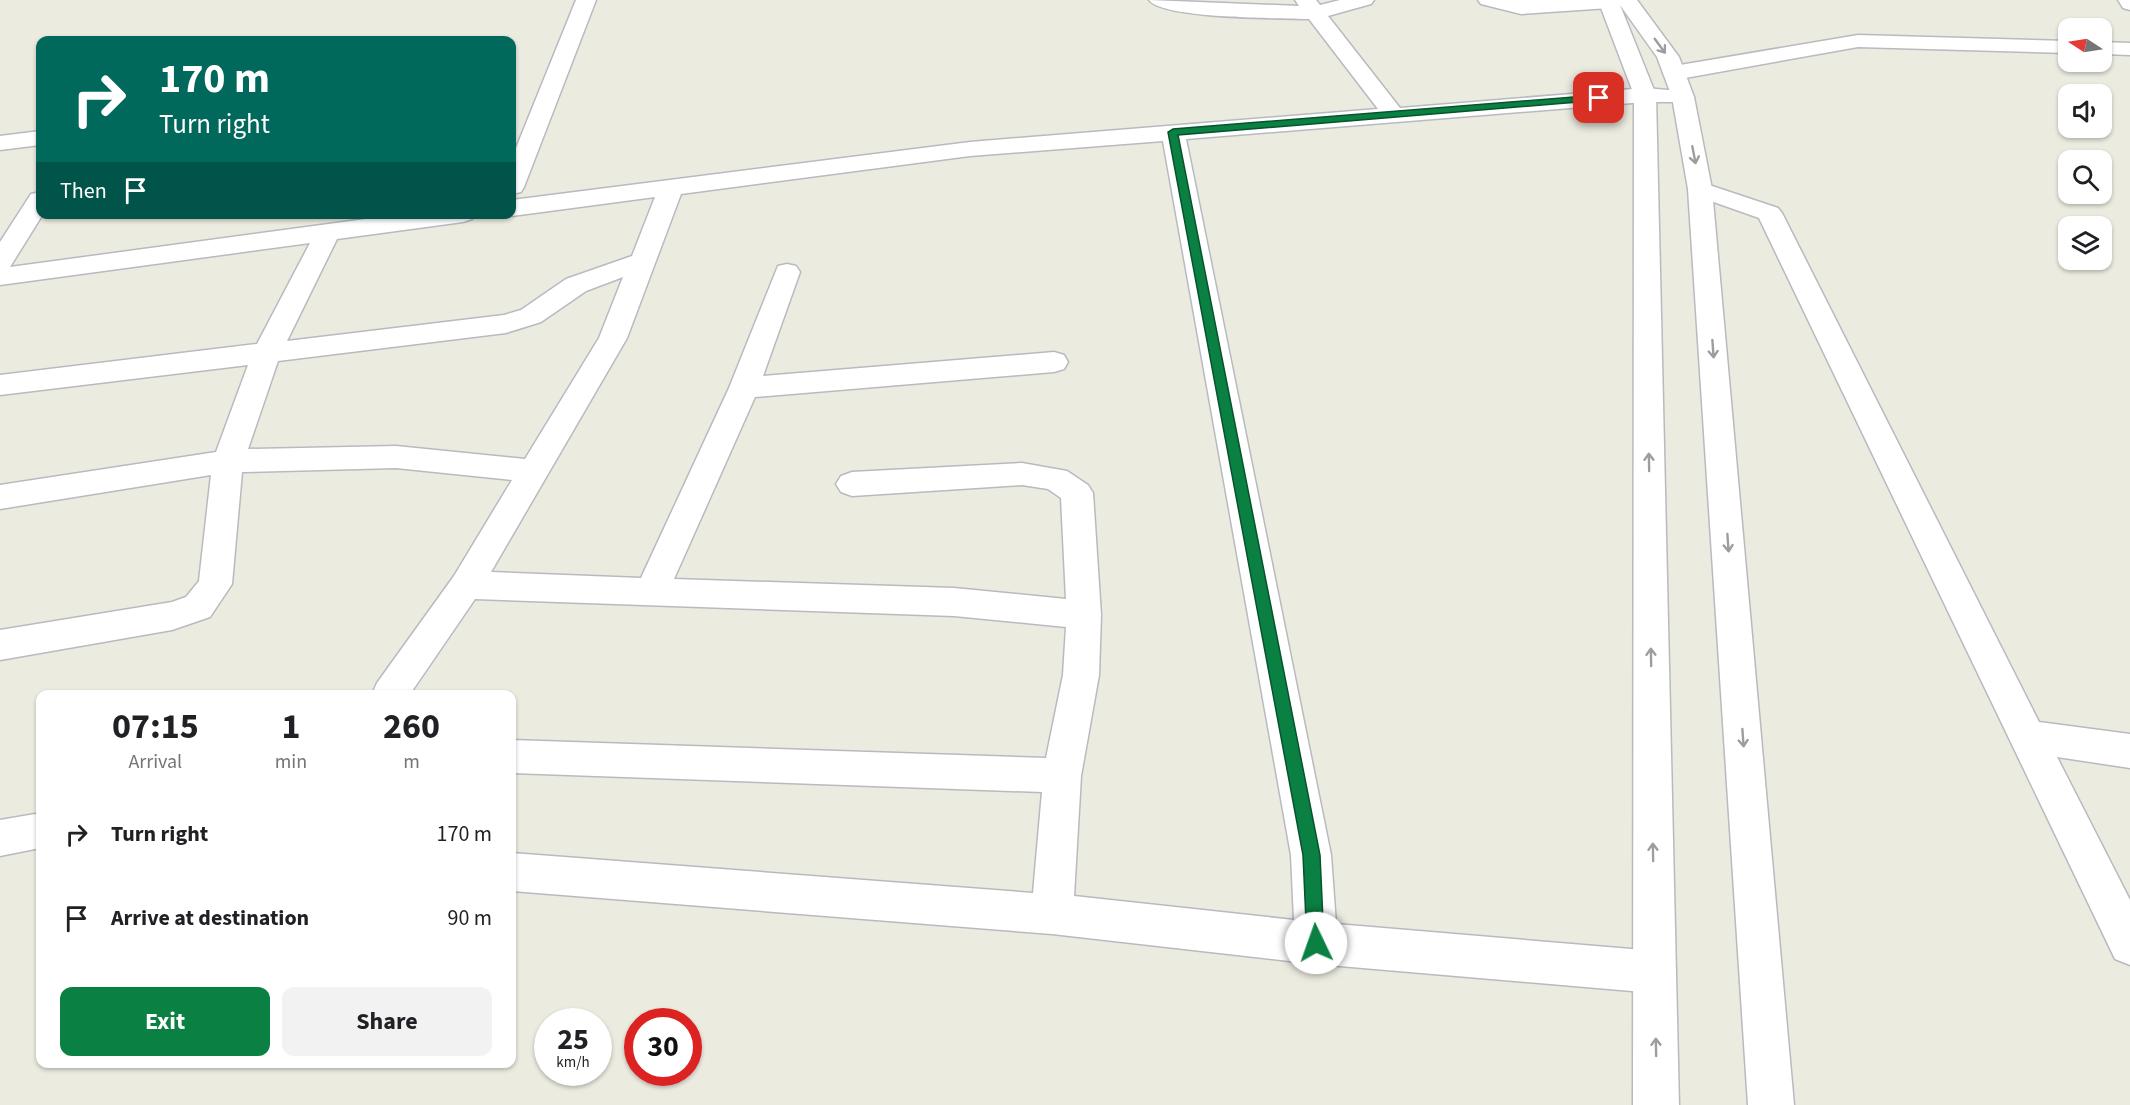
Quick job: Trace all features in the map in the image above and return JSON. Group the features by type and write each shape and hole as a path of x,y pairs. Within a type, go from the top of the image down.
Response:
{"street":[{"path":"516,177 586,0"},
{"path":"1159,0 1182,7 1310,7 1364,0"},
{"path":"1488,0 1521,8 1615,1"},
{"path":"1615,1 1668,57 1678,85 1700,189 1771,1105"},
{"path":"1615,1 1645,95 1656,1105"},
{"path":"1310,7 1393,114"},
{"path":"516,207 970,149 1645,95 1858,41 2058,47"},
{"path":"2112,48 2130,49"},
{"path":"1173,132 1311,855 1316,943"},
{"path":"0,143 36,138"},
{"path":"393,690 466,585 613,338 671,188"},
{"path":"1700,189 1769,213 2130,944"},
{"path":"0,262 36,204"},
{"path":"0,277 426,219"},
{"path":"0,645 172,616 198,607 215,584 228,461 267,352 328,232"},
{"path":"0,385 506,324 531,316 576,285 642,261"},
{"path":"652,591 744,388 787,272"},
{"path":"744,388 1054,362"},
{"path":"0,497 228,461 396,457 535,471"},
{"path":"852,484 1022,474 1056,479 1077,493 1084,615 1082,675 1062,776 1052,914"},
{"path":"466,585 954,602 1084,615"},
{"path":"2027,736 2130,751"},
{"path":"516,756 1062,776"},
{"path":"516,872 1052,914 1316,943 1655,972"}],"route":[{"path":"1316,943 1311,855 1173,132 1599,98"}]}
